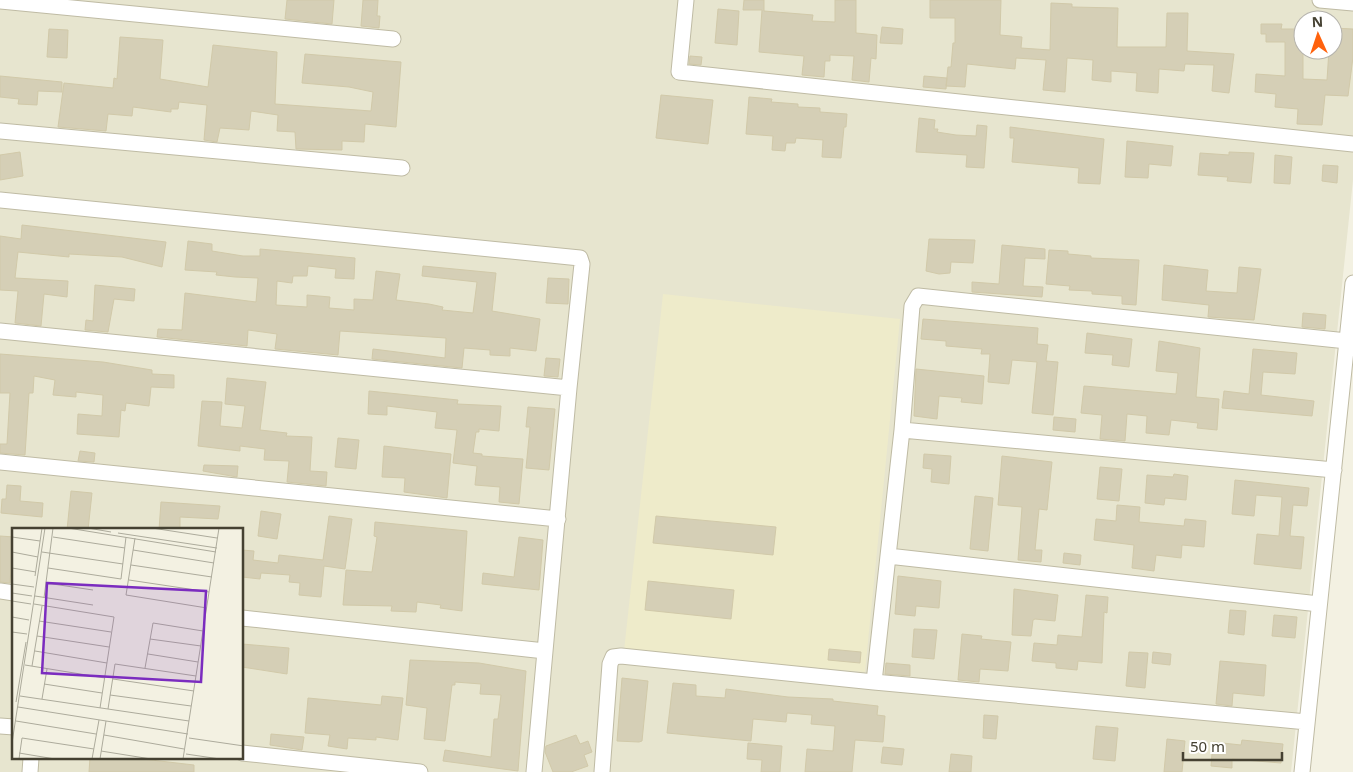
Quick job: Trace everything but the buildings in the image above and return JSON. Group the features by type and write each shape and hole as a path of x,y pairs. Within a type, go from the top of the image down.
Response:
{"street":[{"path":"686,0 679,72 1353,144"},
{"path":"1320,0 1353,3"},
{"path":"0,1 393,39"},
{"path":"0,131 402,168"},
{"path":"0,200 580,258 582,264 534,772"},
{"path":"1302,772 1353,283"},
{"path":"874,682 902,430 912,306 918,296 1347,341"},
{"path":"0,331 569,388"},
{"path":"902,430 1334,470"},
{"path":"0,462 558,518"},
{"path":"888,556 1320,604"},
{"path":"244,618 545,651"},
{"path":"602,772 610,664 614,657 621,656 874,682 1307,722"},
{"path":"244,752 420,772"}],"shaded area":[{"path":"0,0 1353,0 1353,180 1291,772 0,772"},
{"path":"663,294 900,319 865,672 624,651"}]}
